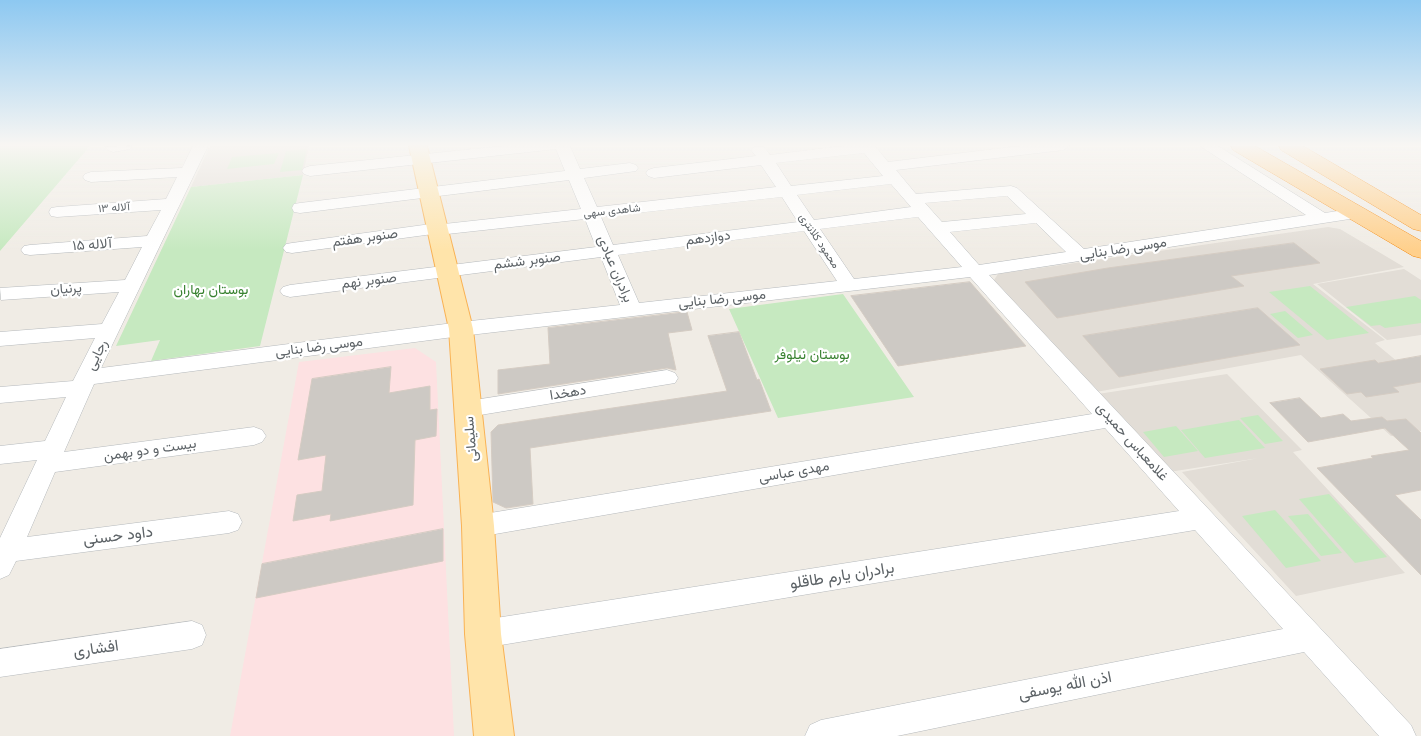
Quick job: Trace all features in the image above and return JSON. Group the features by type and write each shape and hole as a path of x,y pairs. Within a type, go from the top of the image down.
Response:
{"highway":[{"path":"1299,180 1421,251"},
{"path":"1347,180 1421,224"}],"main road":[{"name":"سلیمانی","path":"427,180 462,329 478,526 483,634 494,736"},
{"path":"1395,236 1421,259"}],"street":[{"name":"رجایی","path":"6,544 184,180"},
{"path":"300,208 534,180"},
{"name":"برادران عبادی","path":"577,180 632,309"},
{"name":"محمود کلانتری","path":"779,180 848,285"},
{"name":"شاهدی سهی","path":"438,229 786,191 847,180"},
{"name":"غلامعباس حمیدی","path":"896,180 975,271 1400,736"},
{"path":"1262,180 1322,218"},
{"name":"دوازدهم","path":"607,251 809,226 918,205 1011,191 1039,218"},
{"name":"آلاله ۱۳","path":"57,212 172,204"},
{"name":"موسی رضا بنایی","path":"0,395 462,329 975,271 1356,213"},
{"path":"938,228 1039,218 1080,255"},
{"name":"صنوبر هفتم","path":"292,248 438,229"},
{"name":"آلاله ۱۵","path":"30,250 154,241"},
{"name":"صنوبر ششم","path":"448,271 607,251"},
{"name":"صنوبر نهم","path":"290,291 448,271"},
{"name":"پرنیان","path":"1,294 132,285"},
{"path":"0,339 109,330"},
{"name":"دهخدا","path":"468,409 667,378"},
{"name":"مهدی عباسی","path":"478,526 1111,419"},
{"name":"بیست و دو بهمن","path":"0,455 50,456 254,436"},
{"name":"برادران یارم طاقلو","path":"483,634 1201,518"},
{"name":"داود حسنی","path":"6,544 229,522"},
{"name":"افشاری","path":"0,663 192,635"},
{"name":"اذن الله یوسفی","path":"821,736 1309,637"}],"shaded area":[{"path":"194,180 253,180 191,187"},
{"path":"1328,227 1340,229 1404,267 1313,284 1385,340 1375,343 1421,381 1421,431 1391,436 1301,355 1096,392 992,283 998,274"},
{"path":"1404,269 1421,280 1421,335 1387,340 1317,284"},
{"path":"415,348 436,362 454,736 230,736 299,362"},
{"path":"1227,374 1302,450 1293,452 1405,573 1296,596 1182,472 1259,458 1169,472 1098,394"}],"green space":[{"path":"0,180 61,180 0,251"},
{"name":"بوستان بهاران","path":"253,180 302,180 260,346 151,361 160,340 116,346 191,187"},
{"path":"1310,286 1369,333 1327,340 1269,292"},
{"name":"بوستان نیلوفر","path":"843,294 914,397 778,418 729,309"},
{"path":"1415,296 1421,300 1421,323 1385,328 1380,325 1371,326 1346,307"},
{"path":"1285,311 1313,335 1298,338 1270,314"},
{"path":"1258,415 1283,441 1265,444 1240,418"},
{"path":"1239,420 1265,448 1205,458 1181,430"},
{"path":"1176,426 1198,451 1164,457 1143,432"},
{"path":"1329,494 1387,557 1355,563 1299,499"},
{"path":"1275,510 1321,561 1286,568 1242,516"},
{"path":"1308,514 1342,553 1321,556 1288,516"}],"building":[{"path":"1294,243 1320,263 1231,276 1244,286 1057,318 1025,282 1108,268"},
{"path":"970,282 1026,346 898,366 851,296"},
{"path":"1258,308 1300,345 1119,377 1083,336"},
{"path":"687,312 692,330 668,333 676,370 667,368 498,394 498,370 550,364 548,328"},
{"path":"739,332 771,411 530,448 533,504 506,508 493,502 491,432 498,425 727,391 708,336"},
{"path":"1421,356 1421,382 1393,387 1399,392 1366,397 1361,392 1347,394 1320,369 1375,360 1378,363"},
{"path":"391,367 389,393 430,386 430,410 437,409 436,436 415,440 413,505 330,521 331,514 293,521 297,495 322,491 326,455 298,460 312,379"},
{"path":"1300,398 1321,418 1343,414 1351,421 1382,417 1387,421 1406,419 1421,433 1421,490 1395,495 1421,520 1421,575 1317,468 1409,450 1385,428 1308,442 1270,403"},
{"path":"443,529 443,561 256,598 262,564"}]}
